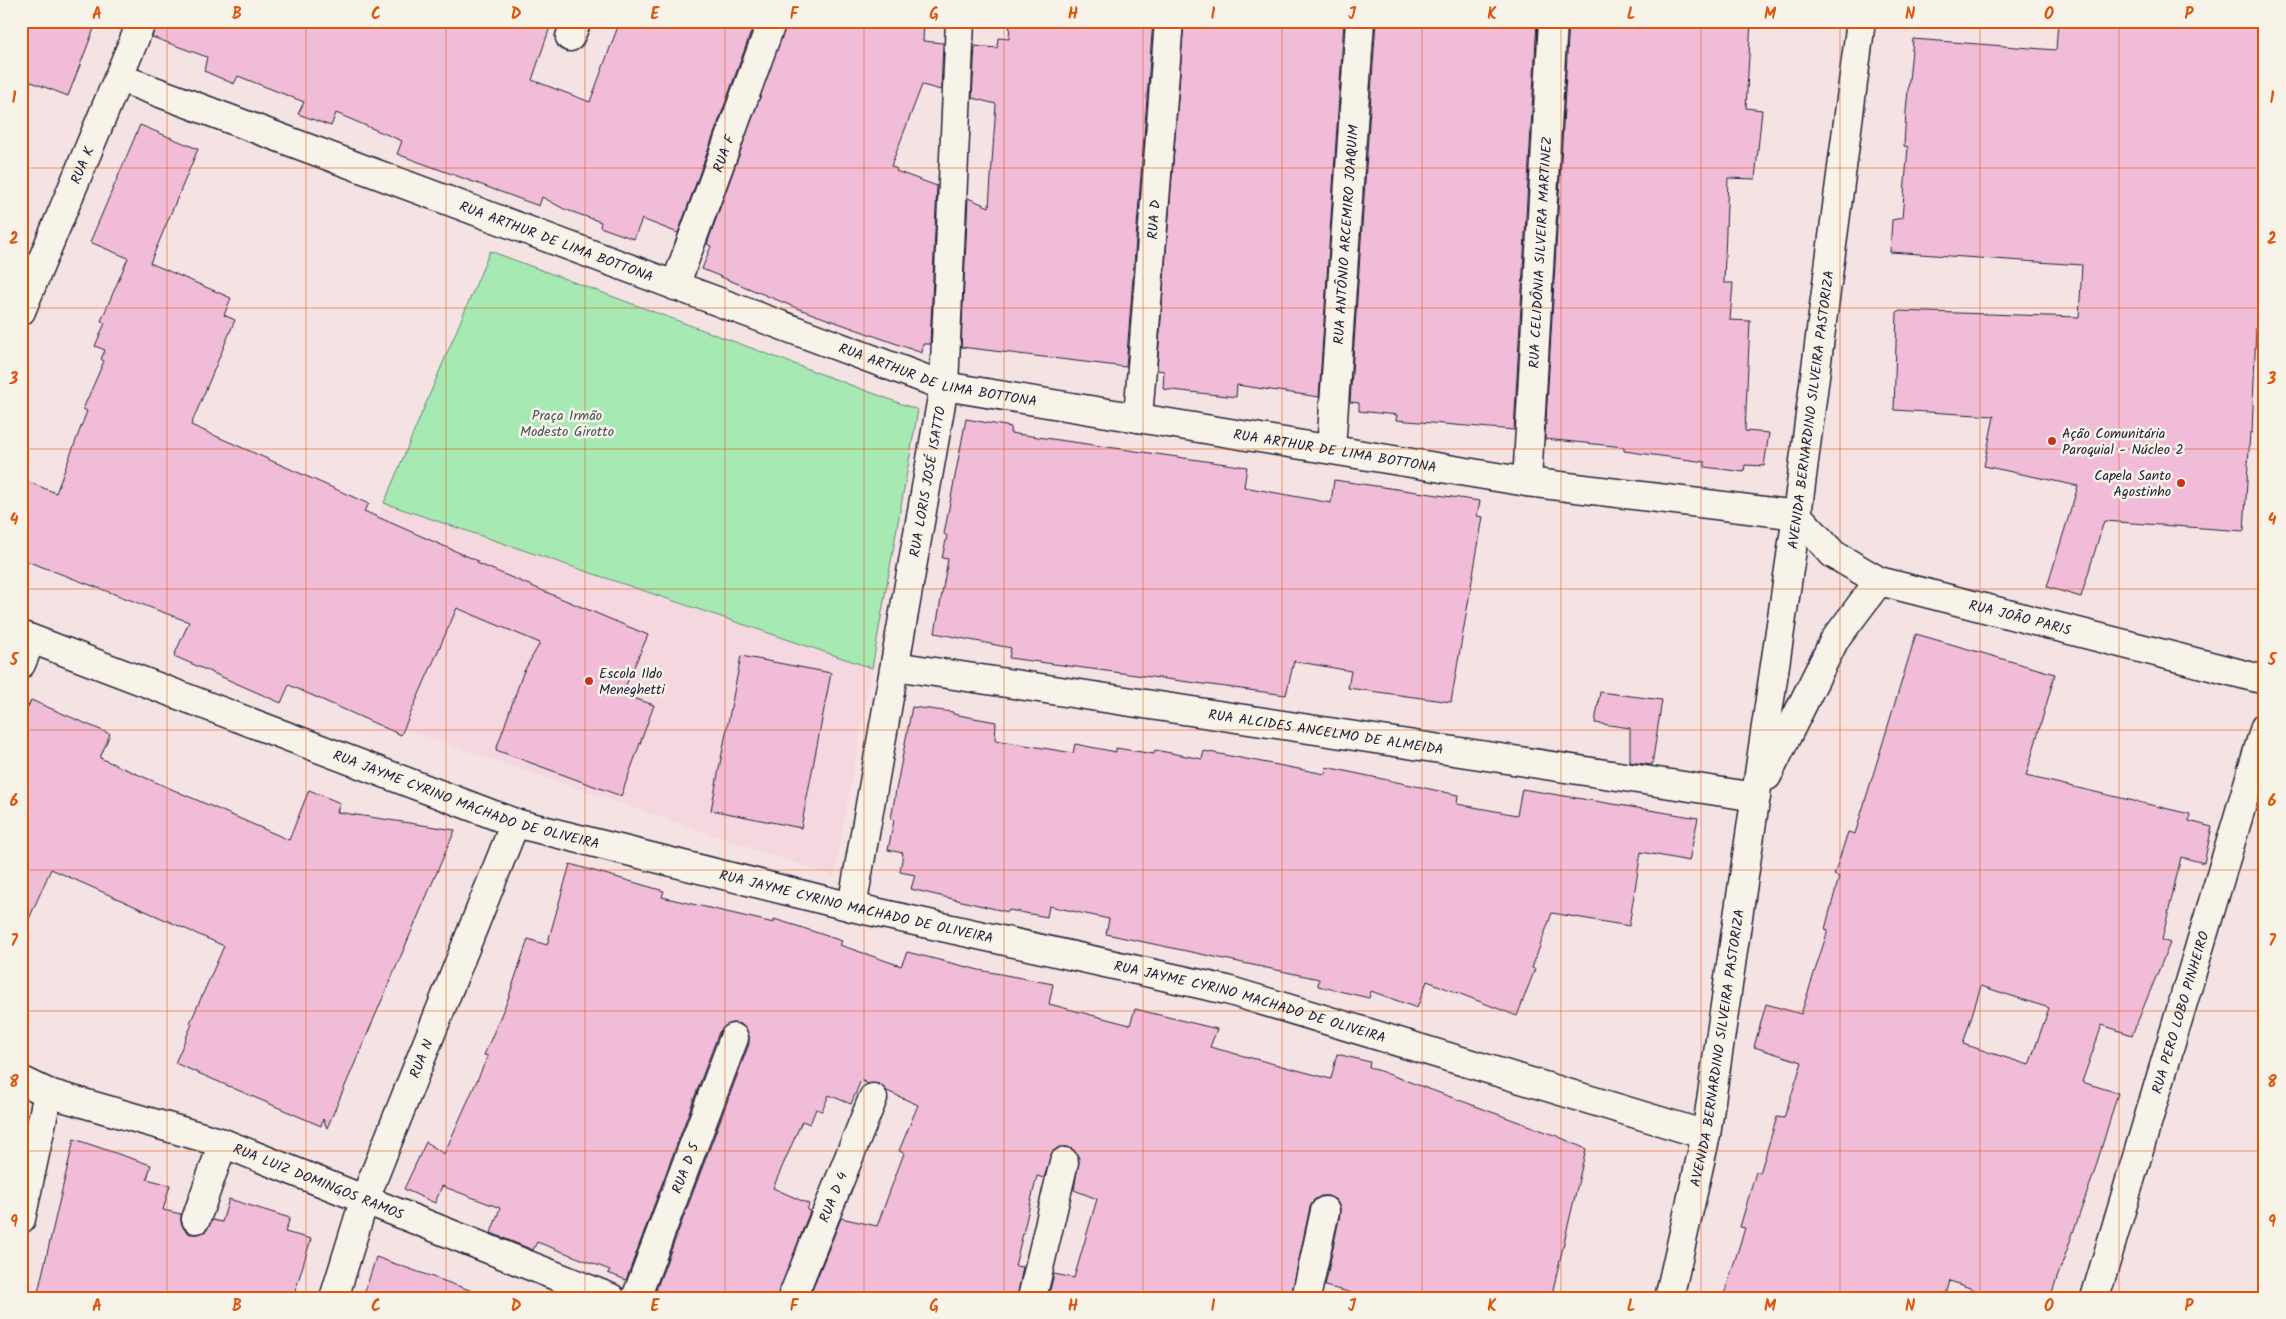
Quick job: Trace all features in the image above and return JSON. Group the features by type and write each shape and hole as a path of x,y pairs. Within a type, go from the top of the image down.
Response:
{"street":[{"name":"RUA K","path":"21,311 120,78 142,21"},
{"name":"RUA F","path":"675,286 772,21"},
{"name":"RUA LORIS JOSÉ ISATTO","path":"852,907 944,386 960,21"},
{"name":"RUA D","path":"1138,418 1169,21"},
{"name":"RUA ANTÔNIO ARCEMIRO JOAQUIM","path":"1331,449 1360,21"},
{"name":"RUA CELIDÔNIA SILVEIRA MARTINEZ","path":"1527,482 1553,21"},
{"name":"AVENIDA BERNARDINO SILVEIRA PASTORIZA","path":"1669,1298 1706,1135 1797,515 1860,21"},
{"name":"RUA ARTHUR DE LIMA BOTTONA","path":"120,78 944,386 1527,482 1797,515"},
{"name":"RUA JOÃO PARIS","path":"1797,515 1833,554 1879,581 2265,680"},
{"name":"AVENIDA BERNARDINO SILVEIRA PASTORIZA","path":"1756,797 1834,641 1879,581"},
{"name":"RUA JAYME CYRINO MACHADO DE OLIVEIRA","path":"24,647 515,823 852,907 1227,990 1706,1135"},
{"name":"RUA ALCIDES ANCELMO DE ALMEIDA","path":"895,666 1756,797"},
{"name":"RUA PERO LOBO PINHEIRO","path":"2095,1298 2265,727"},
{"name":"RUA N","path":"334,1298 364,1201 515,823"},
{"name":"RUA D 5","path":"636,1298 734,1038"},
{"name":"RUA LUIZ DOMINGOS RAMOS","path":"21,1080 48,1093 223,1143 364,1201 611,1298"},
{"path":"21,1219 48,1093"},
{"name":"RUA D 4","path":"792,1298 873,1098"},
{"path":"196,1219 223,1143"},
{"path":"1032,1298 1064,1162"},
{"path":"1306,1298 1325,1211"}],"shaded area":[{"name":"Escola Ildo Meneghetti","path":"384,503 872,668 834,876 303,695"}],"green space":[{"name":"Praça Irmão Modesto Girotto","path":"490,251 918,410 872,668 384,503"}],"building":[{"path":"21,21 97,21 68,96 21,78"},
{"path":"157,21 552,21 532,80 590,102 620,21 755,21 678,233 642,219 634,239 600,227 601,222 564,209 542,197 539,206 397,154 402,141 336,113 331,126 298,114 304,102 238,76 234,84 204,71 207,57 152,37"},
{"path":"787,21 924,21 923,41 943,43 941,90 922,85 891,166 897,169 896,171 937,186 930,344 923,344 922,353 799,309 702,269 711,246 707,244"},
{"path":"1010,21 1153,21 1126,367 961,347 968,198 989,207 996,104 972,98 975,46 997,48 998,38 1009,39"},
{"path":"1184,21 1344,21 1319,397 1237,385 1236,397 1163,389 1164,371 1157,370"},
{"path":"1376,21 1537,21 1514,430 1396,420 1397,415 1359,411 1359,403 1350,402"},
{"path":"1569,21 1751,21 1746,108 1762,110 1755,179 1728,178 1724,283 1733,283 1730,320 1750,321 1745,431 1769,433 1764,466 1745,465 1744,472 1705,467 1705,462 1624,451 1624,447 1545,439"},
{"path":"2058,21 2265,21 2265,298 2263,328 2256,327 2252,433 2250,432 2244,531 2104,521 2081,597 2047,587 2078,486 1984,466 1994,416 1894,410 1897,311 2079,317 2082,265 1890,252 1892,220 1902,218 1908,147 1904,146 1906,111 1913,39 2056,50"},
{"path":"140,125 198,149 150,263 231,298 224,315 235,320 191,425 369,504 364,511 478,561 477,563 648,635 622,694 654,705 621,796 496,750 523,673 540,643 457,608 401,735 289,685 281,703 174,656 189,622 21,559 21,479 56,493 87,411 83,409 104,361 101,359 105,350 95,346 105,323 101,321 128,258 90,242"},
{"path":"966,419 1011,427 1010,433 1247,467 1244,487 1331,503 1334,480 1480,501 1477,516 1483,517 1451,702 1348,688 1351,671 1294,661 1286,695 1009,658 1011,648 935,633 948,559 942,558 947,536 944,534"},
{"path":"1916,634 2055,674 2026,776 2190,814 2189,821 2212,827 2204,863 2181,857 2162,940 2170,943 2132,1035 2102,1025 2082,1082 2118,1093 2093,1176 2050,1298 1998,1298 1950,1281 1945,1298 1723,1298 1745,1228 1740,1227 1756,1172 1760,1173 1777,1117 1784,1118 1802,1062 1754,1047 1766,1004 1801,1014 1828,930 1825,929 1839,877 1834,875 1848,832 1855,834","holes":["1981,986 2049,1008 2029,1065 1963,1044"]},
{"path":"741,656 831,673 801,828 711,810"},
{"path":"1600,692 1662,700 1652,765 1630,762 1630,728 1595,723"},
{"path":"31,700 110,734 100,758 289,840 309,790 340,803 337,812 455,830 327,1128 323,1119 321,1126 175,1063 192,1024 190,1023 224,946 51,869 21,937 21,722"},
{"path":"912,707 953,712 953,714 996,722 995,740 1073,753 1075,744 1116,752 1116,748 1154,754 1155,750 1202,759 1204,751 1325,774 1326,767 1458,795 1457,804 1517,815 1522,789 1698,818 1689,861 1641,852 1629,926 1552,913 1532,968 1535,969 1517,1016 1427,981 1417,1008 1371,991 1369,998 1318,986 1319,979 1106,934 1109,919 1049,906 1047,917 1009,910 1008,912 911,889 915,875 900,872 903,853 888,850 894,820 891,819"},
{"path":"570,864 664,891 662,897 774,923 774,919 797,926 842,941 840,945 901,966 907,952 979,970 1053,984 1049,1004 1130,1025 1135,1009 1217,1029 1210,1047 1331,1079 1337,1054 1370,1062 1369,1067 1557,1136 1586,1149 1551,1298 1372,1298 1325,1286 1340,1207 1336,1200 1328,1196 1321,1196 1314,1200 1310,1207 1291,1298 1048,1298 1054,1274 1074,1278 1097,1199 1074,1190 1079,1158 1074,1150 1067,1147 1059,1147 1052,1152 1044,1178 1037,1176 1015,1266 1023,1267 1017,1298 809,1298 841,1218 877,1226 904,1153 899,1151 918,1105 887,1091 879,1084 868,1084 861,1080 851,1104 829,1095 822,1111 816,1109 810,1124 802,1121 773,1188 809,1204 807,1210 810,1211 777,1298 678,1298 656,1290 749,1044 749,1036 746,1029 740,1024 732,1023 725,1026 719,1032 626,1280 608,1273 610,1270 537,1242 533,1250 491,1233 500,1208 442,1186 435,1203 404,1189 426,1142 444,1154 488,1056 484,1055 508,999 528,939 547,945"},
{"path":"74,1139 151,1165 147,1179 170,1185 163,1210 181,1214 181,1222 184,1229 190,1234 206,1231 212,1220 222,1222 229,1199 290,1218 285,1232 311,1239 293,1298 67,1298 38,1292"},
{"path":"376,1257 478,1293 477,1298 363,1298"}],"place":[{"name":"Ação Comunitária Paroquial - Núcleo 2","path":"2052,441"},
{"name":"Capela Santo Agostinho","path":"2181,483"},
{"name":"Escola Ildo Meneghetti","path":"589,681"}]}
